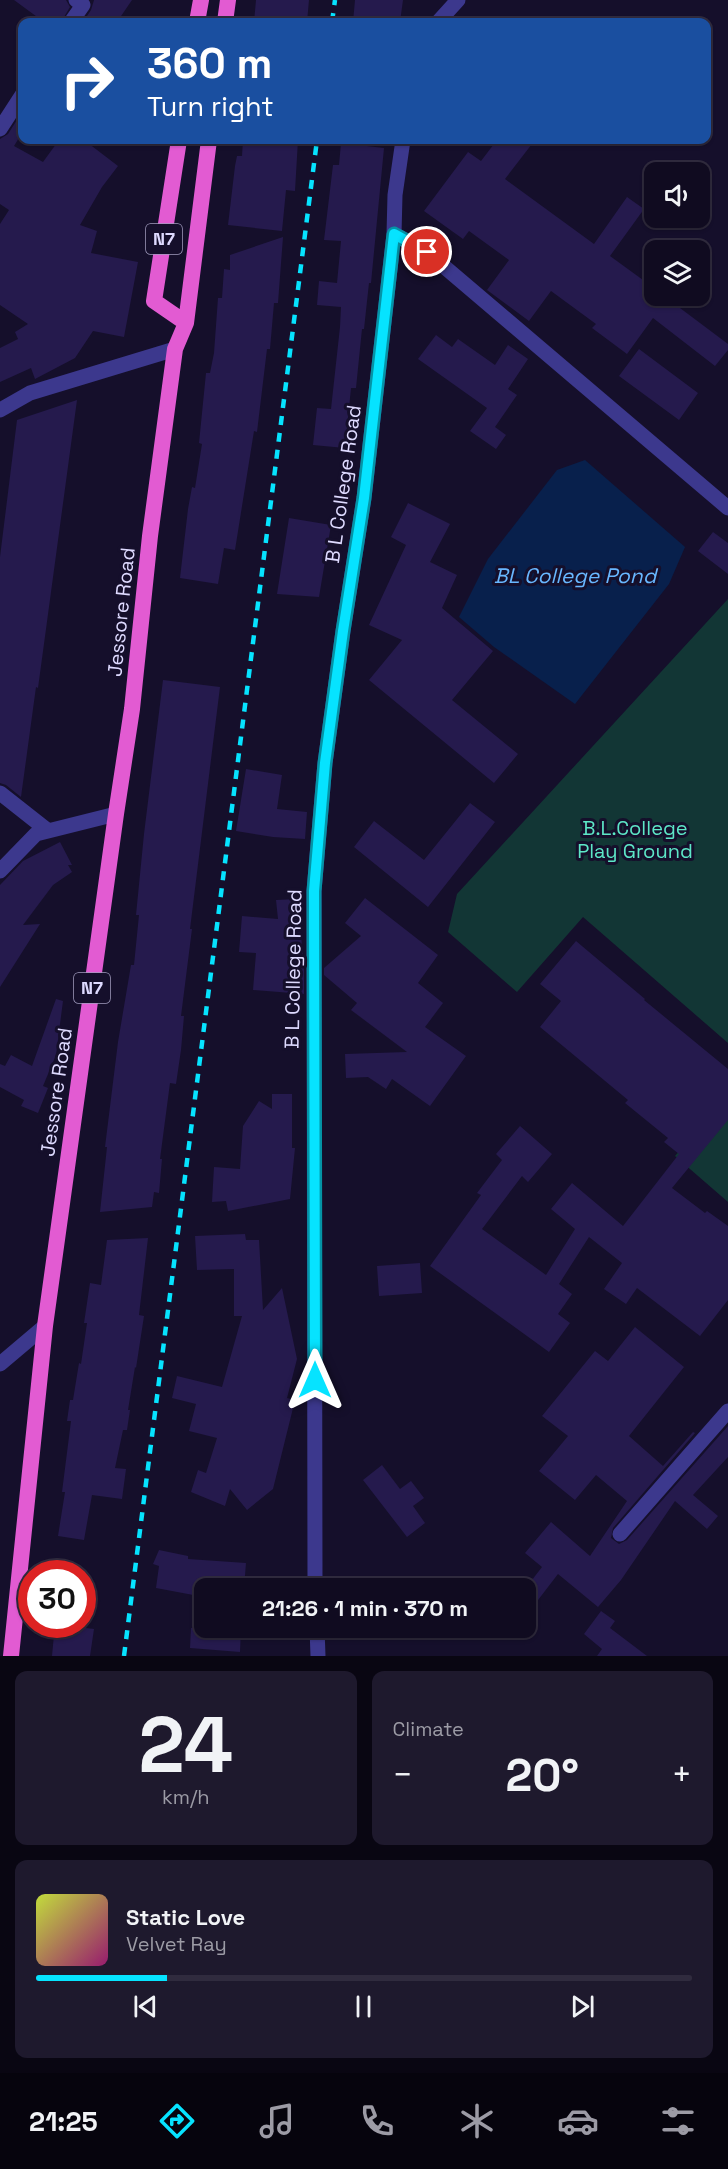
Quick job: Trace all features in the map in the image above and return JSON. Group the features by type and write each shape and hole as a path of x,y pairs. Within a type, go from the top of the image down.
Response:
{"highway":[{"path":"198,18 201,0"},
{"path":"226,18 228,0"},
{"name":"N7","path":"178,144 154,301 186,323"},
{"name":"Jessore Road","path":"11,1656 45,1326 132,710 150,536 175,349 186,323 208,144"}],"street":[{"path":"74,18 83,5 76,0"},
{"path":"442,18 458,0"},
{"path":"0,129 18,101"},
{"name":"B L College Road","path":"315,1578 314,891 325,763 364,498 394,234 395,195 402,144"},
{"path":"394,234 427,252 728,508"},
{"path":"0,410 30,393 175,349"},
{"path":"0,793 48,830"},
{"path":"1,867 36,834 116,814"},
{"path":"0,1364 45,1326"},
{"path":"620,1534 728,1411"},
{"path":"317,1638 318,1656"}],"green space":[{"name":"B.L.College Play Ground","path":"728,599 728,1043 583,917 517,992 448,932 457,894"},
{"path":"728,1096 728,1202 675,1156"}],"water":[{"name":"BL College Pond","path":"585,460 685,547 669,584 575,704 494,647 459,617 488,559 557,470"}],"building":[{"path":"14,0 66,0 70,7 63,18 39,18"},
{"path":"94,0 132,0 120,18 86,18"},
{"path":"256,0 309,0 307,18 254,18"},
{"path":"355,0 403,0 401,18 353,18"},
{"path":"18,118 18,140 14,146 43,162 56,144 89,144 118,166 102,187 80,225 97,231 91,253 138,262 124,337 93,331 75,358 35,379 31,368 0,382 0,348 18,339 15,332 28,324 0,305 0,224 9,210 0,204 0,139 8,134"},
{"path":"243,144 298,144 295,191 286,190 282,231 228,225 237,156 242,156"},
{"path":"341,144 384,148 371,283 369,283 364,329 362,329 356,388 351,388 345,448 313,445 317,408 331,409 340,327 341,307 317,305 319,281 337,283 341,241 324,240 333,165 339,165"},
{"path":"494,144 532,144 505,179 594,244 627,197 644,209 610,256 644,281 644,306 677,306 728,344 728,350 715,366 653,318 627,354 592,328 596,324 551,291 529,321 487,290 509,260 469,231 463,239 424,211 468,152 481,161"},
{"path":"283,237 278,303 274,303 270,349 267,349 257,432 254,431 235,550 224,548 218,584 180,578 188,509 192,487 195,488 202,444 199,443 206,373 210,373 214,353 218,298 222,298 224,269 230,270 230,255"},
{"path":"436,335 452,347 458,339 495,365 508,345 528,359 508,389 517,395 495,427 506,435 496,449 470,431 487,408 418,359"},
{"path":"639,349 698,393 679,420 619,376"},
{"path":"77,400 21,797 0,783 0,557 17,420"},
{"path":"408,503 450,524 430,562 457,575 442,608 493,651 452,700 518,754 494,783 369,680 402,640 369,625 406,545 391,537"},
{"path":"289,518 331,525 319,597 277,594"},
{"path":"713,532 728,543 728,574 698,551"},
{"path":"163,680 220,687 190,929 192,929 181,1016 184,1016 181,1050 176,1084 170,1083 160,1159 162,1159 159,1193 154,1192 152,1207 100,1212 107,1147 105,1147 118,1042 131,965 134,965 139,915 136,915 144,834"},
{"path":"246,769 282,775 277,809 307,812 305,839 236,831"},
{"path":"470,803 495,822 428,907 354,847 374,821 424,860"},
{"path":"60,842 72,865 68,865 72,872 53,885 23,925 40,924 0,987 0,885 23,861"},
{"path":"365,898 438,955 418,983 443,1003 425,1027 466,1056 430,1106 392,1079 386,1089 368,1077 346,1078 345,1054 407,1052 351,1010 357,1003 324,975 324,968 361,936 345,923"},
{"path":"297,899 304,964 304,994 253,990 256,953 239,952 242,916 278,919 276,900"},
{"path":"576,941 728,1069 728,1120 672,1188 705,1213 707,1211 728,1226 728,1300 700,1336 637,1288 626,1304 604,1289 622,1263 589,1237 559,1284 572,1294 558,1314 570,1323 549,1352 430,1266 481,1195 477,1193 502,1160 496,1154 520,1126 552,1154 528,1182 522,1176 482,1229 546,1275 575,1229 551,1209 572,1183 623,1226 679,1154 664,1142 668,1138 625,1103 628,1100 540,1027 561,1001 540,984"},
{"path":"56,999 63,1001 56,1055 43,1086 48,1088 38,1113 21,1106 24,1100 0,1087 0,1064 5,1066 11,1055 32,1066"},
{"path":"272,1094 292,1094 292,1148 295,1148 290,1199 228,1211 226,1201 212,1202 214,1167 240,1169 243,1126 259,1101 272,1109"},
{"path":"245,1234 246,1240 259,1240 263,1310 282,1288 297,1359 287,1398 295,1400 273,1489 247,1510 230,1489 225,1506 191,1492 198,1470 206,1473 217,1438 189,1431 196,1404 172,1398 177,1376 222,1387 242,1316 234,1316 234,1269 197,1270 195,1236"},
{"path":"148,1238 139,1315 144,1316 128,1410 130,1410 127,1430 123,1430 115,1468 126,1469 122,1499 92,1495 84,1540 58,1536 65,1492 62,1492 71,1421 67,1421 79,1363 81,1364 90,1283 101,1285 107,1240"},
{"path":"420,1263 422,1293 379,1296 377,1266"},
{"path":"635,1327 684,1367 629,1436 663,1466 693,1432 695,1433 613,1528 611,1538 619,1544 627,1540 728,1426 728,1457 693,1495 718,1516 707,1529 675,1501 621,1580 598,1607 558,1574 536,1603 536,1578 534,1578 542,1567 525,1553 551,1522 590,1556 627,1501 596,1475 575,1500 539,1471 568,1436 542,1416 595,1351 608,1361"},
{"path":"382,1465 400,1489 411,1481 424,1498 413,1506 425,1523 407,1537 363,1480"},
{"path":"159,1550 188,1556 188,1559 246,1563 245,1578 194,1578 194,1595 156,1588 159,1566 153,1564"},
{"path":"601,1611 615,1621 610,1628 647,1656 597,1656 602,1649 584,1634"},
{"path":"191,1628 194,1628 194,1638 241,1638 240,1652 190,1648"},
{"path":"54,1638 93,1638 90,1656 52,1656"}],"railway":[{"path":"333,18 335,0"},
{"path":"124,1656 316,144"}],"route":[{"path":"315,1380 314,891 325,763 364,498 394,234 427,252"}]}
